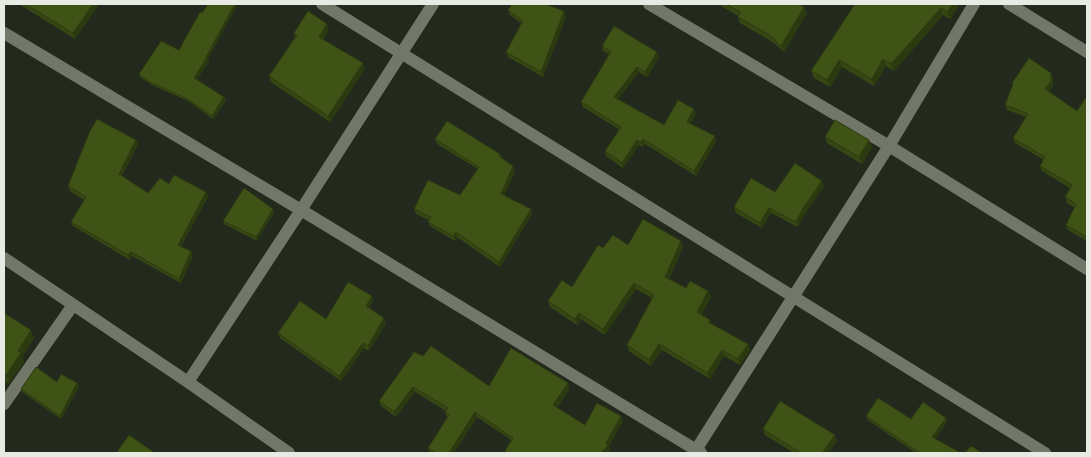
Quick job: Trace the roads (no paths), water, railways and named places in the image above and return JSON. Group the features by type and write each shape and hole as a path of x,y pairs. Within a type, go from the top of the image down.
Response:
{"street":[{"path":"322,4 1044,453"},
{"path":"188,382 433,4"},
{"path":"649,4 889,146 1087,269"},
{"path":"4,33 301,210 697,452 793,296 889,146 974,4"},
{"path":"1009,4 1087,52"},
{"path":"4,258 188,382 289,453"},
{"path":"4,404 72,305"}]}
